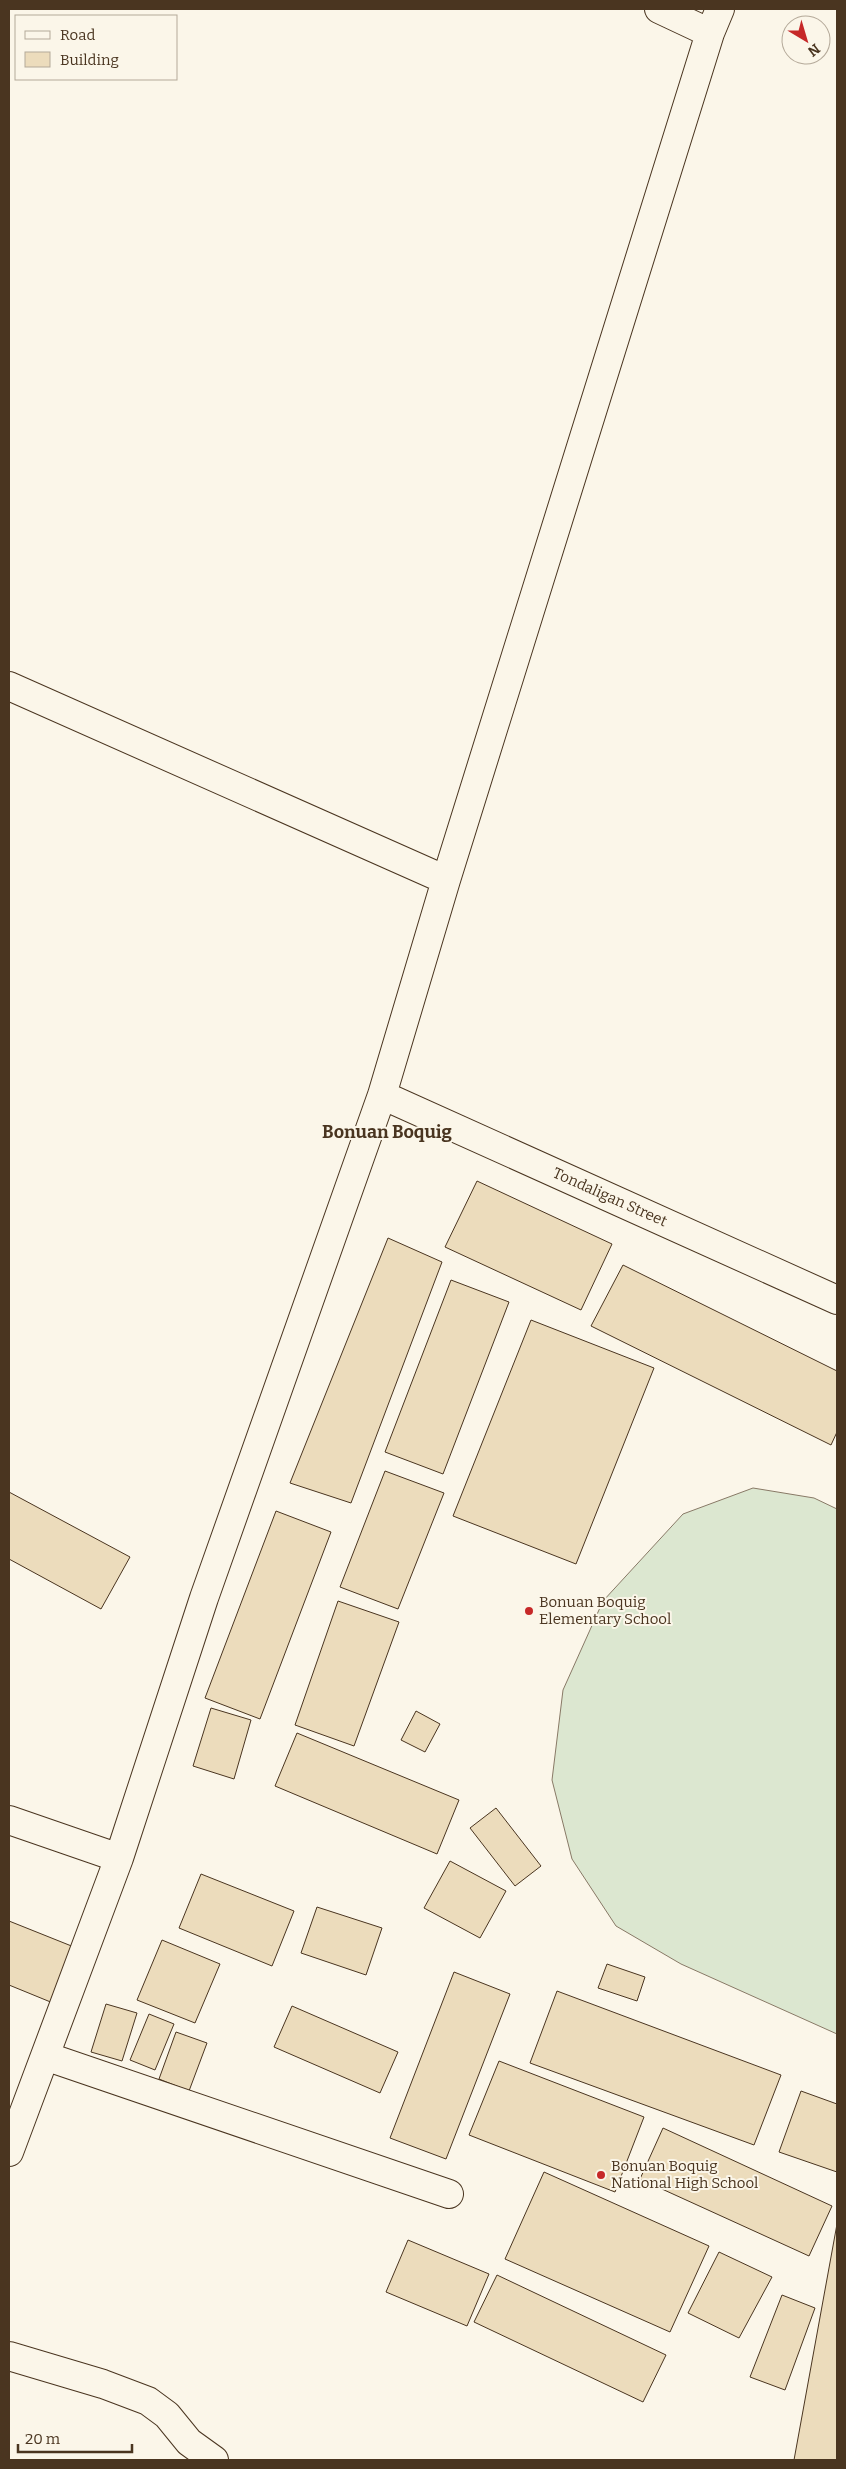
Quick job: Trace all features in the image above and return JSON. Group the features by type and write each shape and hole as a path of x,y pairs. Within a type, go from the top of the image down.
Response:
{"street":[{"path":"9,2152 119,1858 204,1598 382,1095 446,880 715,21 659,9"},
{"path":"9,686 446,880"},
{"name":"Tondaligan Street","path":"382,1095 837,1300"},
{"path":"9,1820 119,1858"},
{"path":"45,2056 449,2194"},
{"path":"9,2356 103,2384 148,2401 167,2415 189,2442 214,2460"}],"green space":[{"path":"753,1488 814,1498 837,1509 837,2034 681,1964 616,1926 572,1859 552,1780 563,1690 603,1601 683,1514"}],"building":[{"path":"477,1181 612,1244 581,1310 445,1247"},
{"path":"388,1238 442,1262 351,1503 290,1483"},
{"path":"623,1265 837,1371 837,1432 831,1445 591,1326"},
{"path":"451,1280 509,1302 443,1474 385,1452"},
{"path":"531,1320 654,1368 576,1564 453,1516"},
{"path":"385,1471 444,1493 398,1609 340,1587"},
{"path":"9,1492 130,1557 101,1609 9,1559"},
{"path":"276,1511 331,1532 260,1719 205,1698"},
{"path":"338,1601 399,1622 354,1746 295,1725"},
{"path":"211,1708 251,1720 234,1779 193,1766"},
{"path":"416,1711 440,1724 425,1752 401,1740"},
{"path":"297,1733 459,1800 437,1854 275,1786"},
{"path":"496,1808 541,1866 515,1886 470,1828"},
{"path":"450,1861 506,1891 480,1938 424,1908"},
{"path":"201,1874 294,1911 272,1966 179,1928"},
{"path":"317,1907 382,1928 366,1975 301,1953"},
{"path":"9,1921 74,1947 53,2003 9,1985"},
{"path":"162,1940 220,1964 195,2023 137,2000"},
{"path":"607,1964 645,1977 637,2001 598,1988"},
{"path":"454,1972 510,1994 446,2159 390,2138"},
{"path":"557,1991 781,2075 754,2145 530,2063"},
{"path":"106,2004 137,2013 122,2061 91,2052"},
{"path":"292,2006 398,2052 380,2093 274,2047"},
{"path":"149,2014 174,2024 155,2070 130,2060"},
{"path":"176,2032 207,2043 189,2091 159,2079"},
{"path":"499,2061 644,2117 615,2192 469,2135"},
{"path":"801,2091 837,2104 837,2172 779,2152"},
{"path":"663,2128 832,2206 809,2256 640,2179"},
{"path":"544,2172 709,2246 670,2332 505,2259"},
{"path":"837,2224 837,2460 794,2460"},
{"path":"408,2240 489,2274 467,2326 386,2292"},
{"path":"719,2252 772,2277 739,2338 688,2313"},
{"path":"497,2275 666,2355 643,2402 474,2322"},
{"path":"782,2295 815,2308 785,2390 750,2377"}],"place":[{"name":"Bonuan Boquig Elementary School","path":"529,1611"},
{"name":"Bonuan Boquig National High School","path":"601,2175"}],"district":[{"name":"Bonuan Boquig","path":"387,1132"}]}
